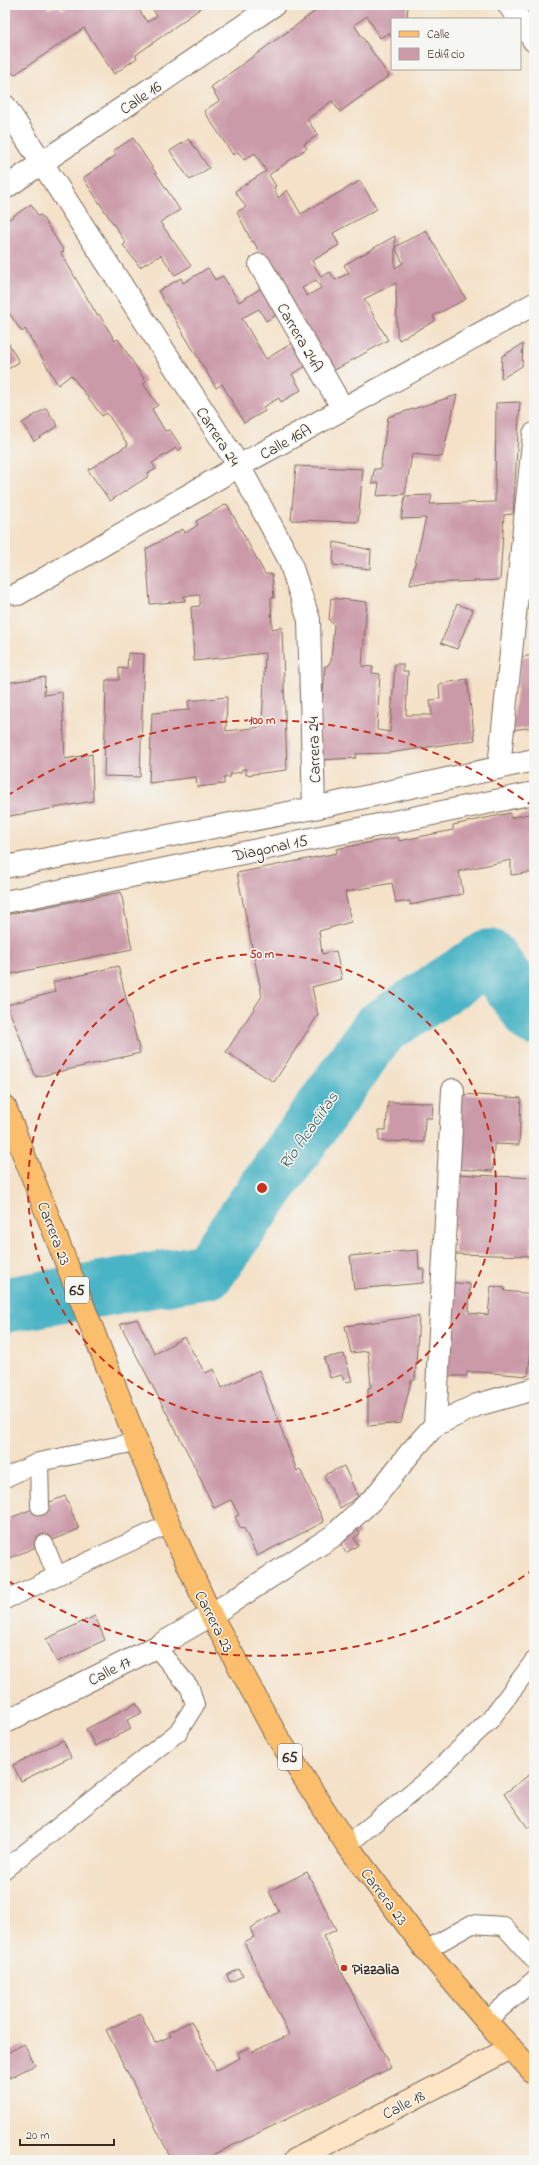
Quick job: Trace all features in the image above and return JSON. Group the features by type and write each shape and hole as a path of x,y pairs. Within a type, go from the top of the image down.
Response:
{"main road":[{"name":"Carrera 23","path":"5,1106 169,1524 211,1616 274,1733 347,1845 426,1950 534,2073"}],"street":[{"name":"Calle 16","path":"5,188 274,5"},
{"path":"509,5 519,18"},
{"path":"521,22 534,41"},
{"name":"Carrera 24","path":"5,106 239,466 289,559 309,620 314,808"},
{"name":"Carrera 24A","path":"260,265 343,409"},
{"name":"Calle 16A","path":"18,594 239,466 534,304"},
{"path":"499,767 534,434"},
{"name":"Diagonal 15","path":"5,867 314,808 534,760"},
{"name":"Diagonal 15","path":"5,902 534,793"},
{"path":"452,1090 435,1425 477,1405 534,1389"},
{"name":"Calle 17","path":"5,1722 156,1647 211,1616 333,1536 376,1496 410,1452 435,1425"},
{"name":"Calle 18","path":"295,2160 511,2048"}],"lane":[{"path":"5,1478 39,1462 134,1435"},
{"path":"39,1462 40,1506"},
{"path":"5,1600 169,1524"},
{"path":"44,1544 57,1576"},
{"path":"5,1869 178,1732 195,1705 190,1688 156,1647"},
{"path":"347,1845 428,1779 490,1720 534,1661"},
{"path":"426,1950 472,1924 504,1926 534,1960"},
{"path":"486,2020 534,1980"}],"building":[{"path":"5,5 46,5 48,9 58,5 62,11 70,5 114,5 116,8 120,5 136,5 147,22 157,16 150,5 205,5 136,55 137,58 114,74 84,28 14,75 5,61"},
{"path":"324,5 408,5 407,18 391,18 391,36 389,33 380,38 367,16 354,25 389,76 340,112 332,101 307,119 318,135 304,144 307,148 269,175 276,186 274,187 278,198 287,190 301,214 360,181 377,209 333,233 339,245 312,261 321,277 330,272 335,280 349,273 344,265 395,236 395,247 426,230 466,299 433,316 435,321 399,340 397,335 396,283 364,299 388,340 333,371 253,241 252,242 237,212 246,207 235,191 266,171 255,153 244,160 238,152 233,155 204,111 219,101 211,87","holes":["395,247 403,263 395,268","316,280 321,288 307,296 302,288"]},
{"path":"133,138 180,210 160,222 191,266 175,275 161,255 140,267 123,245 126,243 83,178 116,155 113,151"},
{"path":"189,139 209,168 190,180 170,151"},
{"path":"31,204 38,216 41,215 64,251 61,253 97,315 99,314 115,341 118,339 146,382 143,384 158,405 152,409 165,431 170,430 182,448 178,451 176,448 152,463 156,469 147,474 149,476 110,501 88,470 128,445 107,413 102,416 71,375 58,385 25,329 22,332 5,307 5,222"},
{"path":"208,268 215,280 223,276 239,302 263,287 278,314 266,321 259,309 242,318 266,359 294,342 308,365 292,374 301,390 281,402 279,398 263,407 265,411 244,423 222,384 216,388 158,291 181,278 183,283"},
{"path":"5,337 19,362 5,371"},
{"path":"523,344 522,366 501,379 502,356"},
{"path":"457,395 442,457 412,454 405,494 377,496 379,483 372,483 374,469 380,469 388,417"},
{"path":"520,402 513,514 504,515 500,580 410,584 426,518 401,519 405,496 432,495 430,504 495,502 496,403"},
{"path":"46,408 58,426 34,441 22,423"},
{"path":"296,466 363,469 358,522 291,520"},
{"path":"227,504 265,574 272,574 274,598 271,598 272,629 282,627 287,770 246,775 246,769 242,769 241,772 230,774 230,777 224,778 224,784 197,787 196,777 149,783 152,713 189,710 188,701 227,697 226,731 262,727 265,653 194,661 191,607 200,606 200,595 184,596 185,601 150,604 146,549 183,529 185,533 198,525 196,521"},
{"path":"334,542 371,550 370,569 333,565"},
{"path":"331,598 367,602 362,666 373,667 372,673 380,674 377,730 390,732 395,664 403,664 403,671 408,671 406,715 432,715 430,700 440,699 439,684 467,679 475,740 389,753 356,754 356,758 318,760 325,666 327,666 331,661 334,625 329,620"},
{"path":"457,604 473,610 457,649 441,643"},
{"path":"128,653 144,654 140,777 104,776 106,680 119,680 119,668 127,669"},
{"path":"534,655 534,727 512,730 521,657"},
{"path":"45,677 44,695 62,692 65,759 92,754 93,801 5,817 5,683"},
{"path":"510,813 510,818 534,813 534,872 511,875 511,860 459,871 463,894 410,905 410,901 396,903 392,883 345,892 351,922 319,931 322,954 336,951 342,979 312,987 318,1015 274,1082 226,1052 262,996 237,873 337,853 336,849 398,837 399,841 453,830 453,825"},
{"path":"121,892 132,949 5,975 5,915"},
{"path":"118,966 140,1053 36,1077 7,1005 55,992 53,982"},
{"path":"460,1094 521,1098 519,1145 494,1144 493,1171 455,1169"},
{"path":"388,1102 433,1103 432,1118 425,1118 424,1142 379,1141 379,1130 386,1130"},
{"path":"456,1174 534,1178 534,1223 532,1223 531,1256 455,1254"},
{"path":"418,1250 419,1269 424,1269 423,1283 354,1289 350,1256"},
{"path":"448,1282 470,1284 469,1313 488,1315 491,1286 505,1288 504,1291 534,1294 534,1323 528,1376 467,1372 467,1376 446,1376"},
{"path":"419,1316 415,1380 411,1381 401,1423 368,1426 368,1388 371,1387 368,1351 351,1353 345,1326"},
{"path":"137,1319 155,1354 184,1337 205,1373 214,1369 222,1388 259,1370 297,1471 300,1469 324,1522 257,1556 244,1528 241,1529 235,1517 239,1515 231,1500 214,1508 192,1461 120,1324"},
{"path":"344,1354 352,1381 345,1382 342,1375 330,1378 324,1358"},
{"path":"344,1466 358,1497 340,1508 324,1475"},
{"path":"65,1496 79,1529 5,1560 5,1520"},
{"path":"357,1529 360,1534 354,1538 358,1545 346,1553 338,1540"},
{"path":"95,1616 105,1640 57,1662 46,1639"},
{"path":"136,1703 142,1713 127,1720 131,1729 95,1746 86,1729"},
{"path":"63,1740 71,1757 21,1781 13,1765"},
{"path":"534,1771 534,1823 528,1828 504,1794"},
{"path":"307,1872 336,1930 323,1936 391,2068 203,2160 172,2160 106,2030 140,2014 155,2043 171,2036 169,2032 191,2021 216,2070 240,2058 237,2053 249,2047 252,2052 289,2035 244,1942 254,1937 250,1928 279,1912 269,1891"},
{"path":"239,1969 243,1976 230,1982 227,1975"},
{"path":"24,2044 35,2065 5,2080 5,2054"}],"waterway":[{"name":"Río Acaciitas","path":"5,1305 208,1271 379,1029 489,957 534,1018"}],"place":[{"name":"Pizzalia","path":"344,1968"}]}
